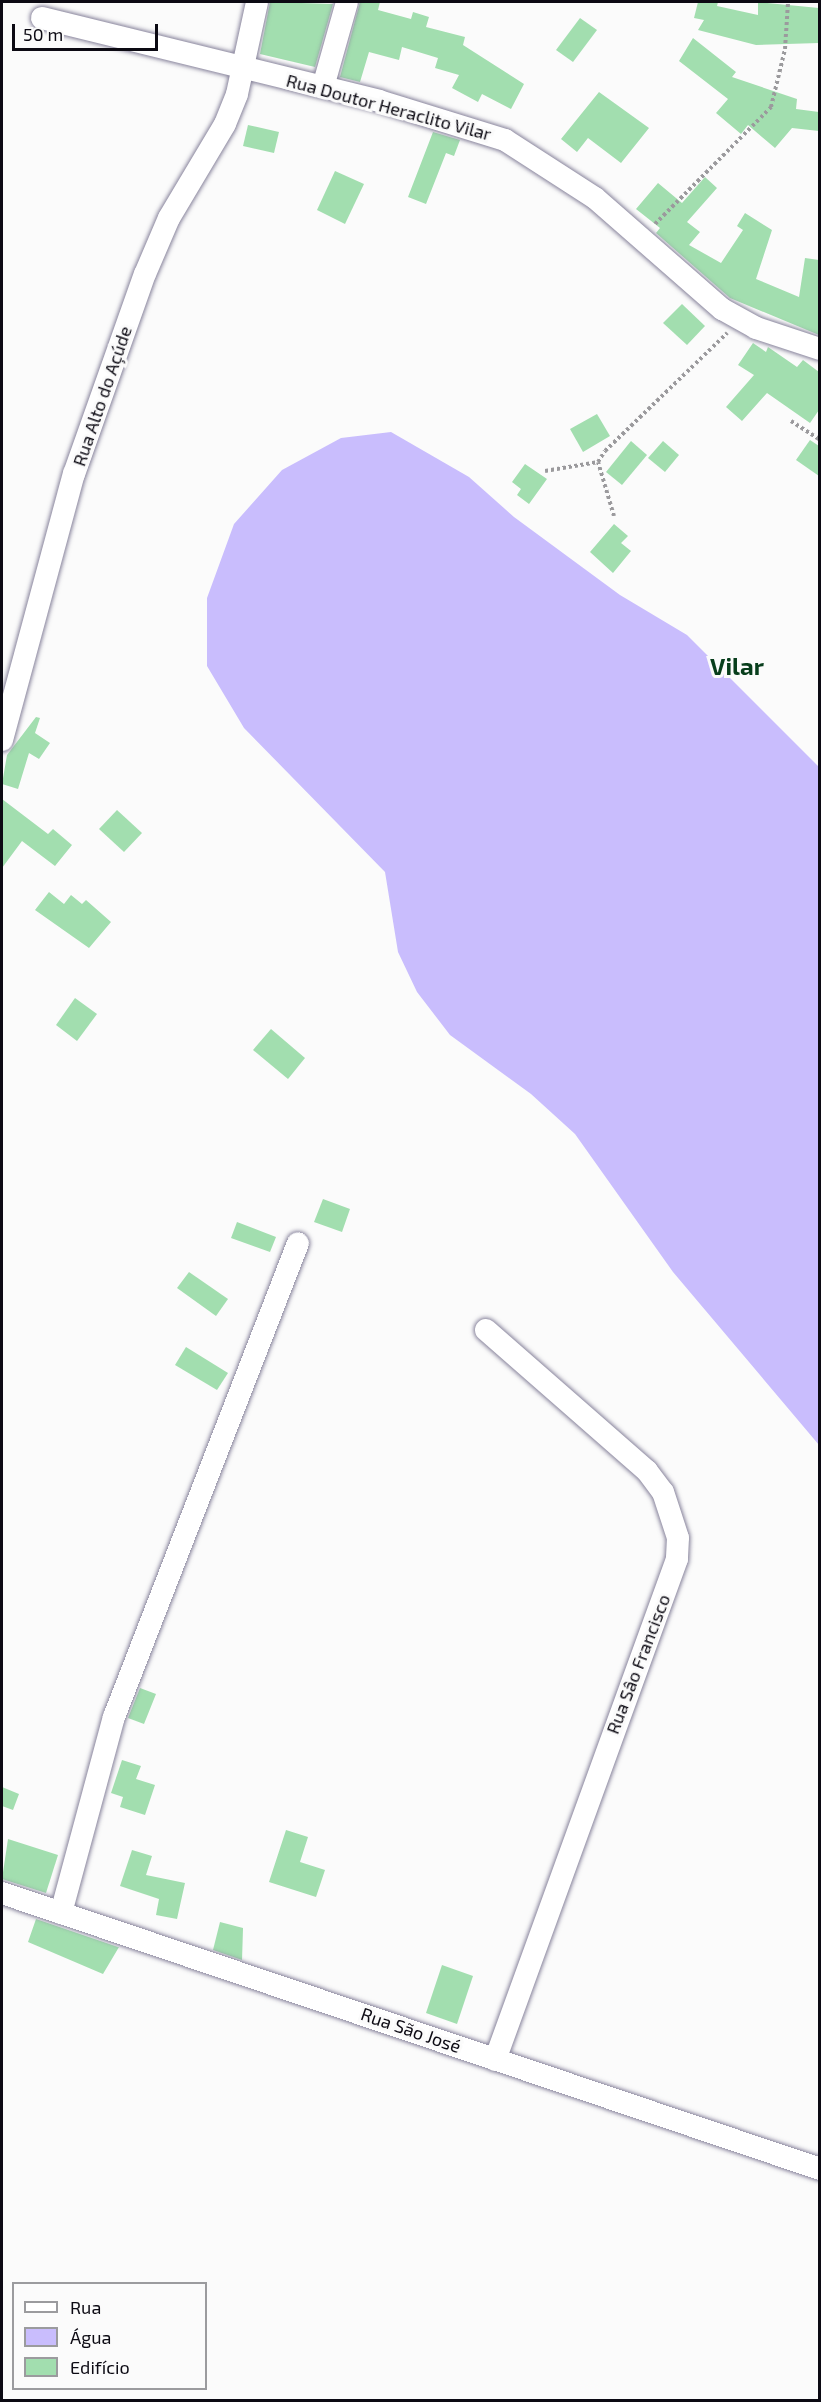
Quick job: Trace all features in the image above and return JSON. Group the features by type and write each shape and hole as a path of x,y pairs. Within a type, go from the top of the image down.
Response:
{"street":[{"name":"Rua Alto do Açúde","path":"2,740 74,474 120,342 169,218 225,124 237,94 257,2"},
{"path":"323,87 347,2"},
{"name":"Rua Doutor Heraclito Vilar","path":"42,18 323,87 505,140 570,179 738,319 819,349"},
{"path":"61,1913 114,1717 298,1243"},
{"name":"Rua Sâo Francisco","path":"486,1330 647,1471 663,1492 678,1538 677,1559 495,2061"},
{"name":"Rua São José","path":"2,1893 819,2169"}],"path":[{"path":"642,237 771,107 785,49 788,2"},
{"path":"545,471 598,462 618,438 716,349 738,319"},
{"path":"791,420 819,440"},
{"path":"598,462 614,516"}],"water":[{"path":"391,432 469,477 514,517 620,595 687,635 819,767 819,1445 673,1272 575,1134 531,1094 450,1035 417,992 398,952 385,872 244,728 207,666 207,598 234,524 282,470 341,438"}],"building":[{"path":"270,2 333,4 315,67 260,54"},
{"path":"360,2 380,2 378,10 411,19 413,12 429,17 426,27 465,37 463,45 524,84 511,109 482,94 478,102 452,88 459,75 435,68 438,58 402,47 399,60 369,52 360,82 340,77"},
{"path":"698,2 718,2 717,6 758,15 758,2 819,8 819,43 756,45 698,30 704,20 694,18"},
{"path":"580,18 597,30 573,62 556,50"},
{"path":"693,38 736,72 732,77 797,99 796,109 819,112 819,131 792,128 775,148 748,125 741,134 716,113 728,99 679,61"},
{"path":"599,92 649,128 621,163 588,138 577,152 561,139"},
{"path":"248,125 279,132 274,153 243,146"},
{"path":"433,132 460,140 454,156 446,153 426,204 408,197"},
{"path":"335,171 364,184 345,224 317,210"},
{"path":"705,177 717,188 687,222 700,232 689,245 721,263 743,230 737,226 745,213 772,230 756,279 799,297 805,258 819,260 819,335 730,298 656,233 660,228 636,209 658,183 682,203"},
{"path":"682,304 705,326 687,345 663,323"},
{"path":"753,343 766,352 768,347 797,367 803,360 819,372 819,410 810,423 767,393 742,421 726,407 754,375 738,365"},
{"path":"597,414 610,436 583,452 570,429"},
{"path":"810,440 819,446 819,476 796,460"},
{"path":"631,441 647,455 622,485 606,472"},
{"path":"663,441 679,455 665,472 648,458"},
{"path":"525,464 547,479 529,504 517,495 521,489 512,482"},
{"path":"614,524 628,536 621,543 631,551 613,573 590,552"},
{"path":"36,717 40,718 35,733 50,743 39,759 29,753 18,789 2,784 7,755"},
{"path":"2,799 48,834 53,829 72,845 55,866 22,841 2,868"},
{"path":"117,810 142,833 124,852 99,829"},
{"path":"49,892 64,904 71,895 82,904 86,900 111,922 89,948 35,910"},
{"path":"75,998 97,1014 77,1041 56,1025"},
{"path":"271,1029 305,1058 288,1079 253,1050"},
{"path":"323,1199 350,1209 342,1232 314,1222"},
{"path":"237,1222 276,1237 270,1252 231,1238"},
{"path":"189,1272 228,1299 216,1316 177,1288"},
{"path":"186,1347 228,1373 217,1390 175,1365"},
{"path":"140,1688 156,1694 144,1724 128,1718"},
{"path":"122,1760 141,1766 136,1779 155,1785 145,1815 120,1807 123,1797 111,1793"},
{"path":"2,1787 19,1794 13,1810 2,1806"},
{"path":"286,1830 308,1837 300,1862 325,1870 316,1897 269,1882"},
{"path":"8,1839 58,1855 46,1893 2,1879"},
{"path":"132,1850 152,1856 146,1875 185,1883 177,1919 156,1915 159,1899 120,1886"},
{"path":"36,1919 119,1947 103,1974 28,1942"},
{"path":"220,1922 243,1928 242,1960 213,1950"},
{"path":"442,1965 473,1976 457,2024 426,2013"}],"district":[{"name":"Vilar","path":"737,666"}]}
